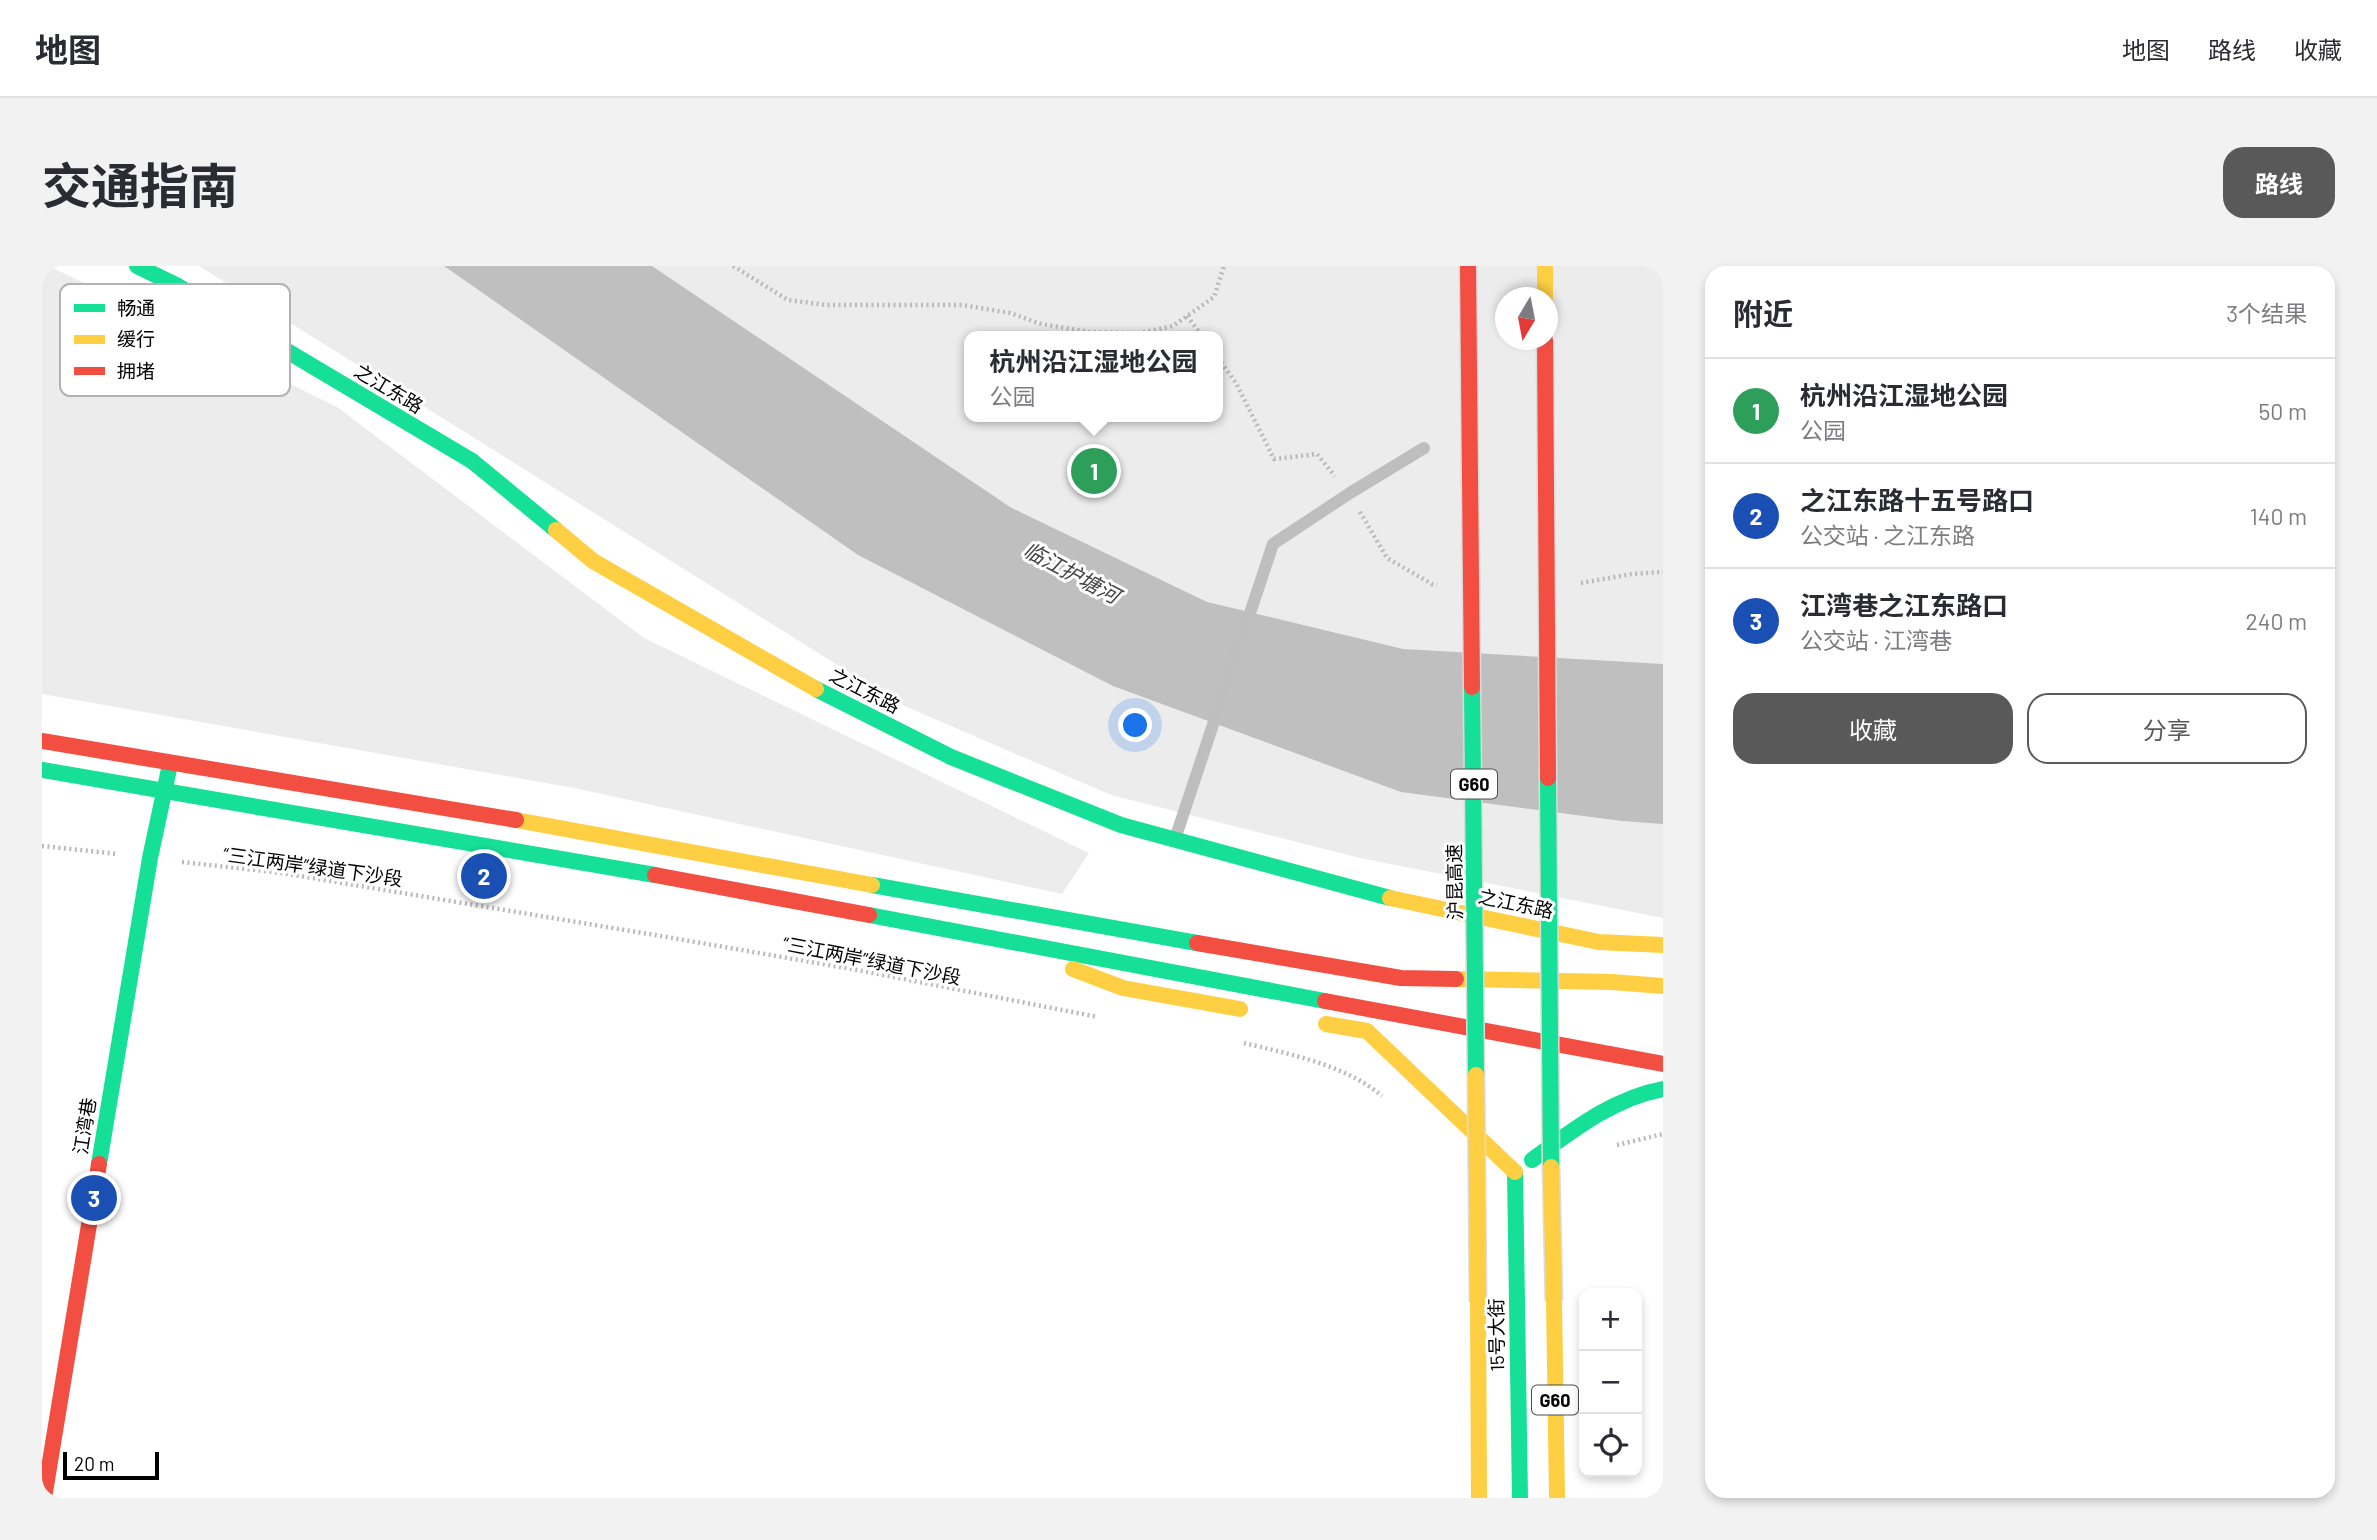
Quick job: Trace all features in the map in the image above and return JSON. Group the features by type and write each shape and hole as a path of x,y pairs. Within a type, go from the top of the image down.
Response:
{"main road":[{"name":"之江东路","path":"137,266 174,284"},
{"name":"沪昆高速","path":"1468,266 1479,1498"},
{"path":"1545,266 1545,287"},
{"name":"G60","path":"1545,350 1550,1148 1557,1498"},
{"name":"之江东路","path":"290,353 472,461 593,561 791,676 951,757 1121,825 1377,895 1599,942 1663,946"},
{"path":"42,741 487,815 1166,939 1401,978 1612,982 1663,986"},
{"name":"江湾巷","path":"44,1498 150,858 171,762"},
{"path":"42,770 572,859 1663,1064"},
{"path":"995,938 1123,988 1259,1012"},
{"path":"1313,1021 1367,1031 1515,1172 1596,1115 1651,1090 1663,1089"},
{"name":"15号大街","path":"1515,1172 1520,1498"}],"lane":[{"path":"1175,839 1273,544 1424,448"}],"path":[{"path":"733,266 788,300 826,305 961,305 1010,313 1041,324 1084,331"},
{"path":"1149,331 1173,326 1214,297 1224,266"},
{"path":"1187,316 1198,331"},
{"path":"1223,365 1236,383 1273,459 1317,454 1350,493 1387,558 1432,584 1444,586"},
{"path":"1569,585 1632,574 1663,572"},
{"name":"“三江两岸”绿道下沙段","path":"42,846 282,873 863,971 1102,1017"},
{"path":"1233,1040 1307,1058 1370,1085 1389,1102"},
{"path":"1605,1148 1663,1134"}],"shaded area":[{"path":"42,266 49,266 86,284 60,284 60,396 290,396 290,384 337,407 644,638 1089,853 1062,894 574,788 42,694"},
{"path":"199,266 1663,266 1663,918 1360,858 1111,795 900,704 290,323 290,284 228,284"}],"water":[{"name":"临江护塘河","path":"444,266 652,266 1010,507 1207,602 1403,649 1663,664 1663,824 1401,792 1113,686 858,555"}],"traffic: fast":[{"path":"137,266 174,284"},
{"path":"290,353 472,461 556,530"},
{"path":"1472,687 1476,1075"},
{"path":"816,689 951,757 1121,825 1390,898"},
{"path":"99,1164 150,858 169,769"},
{"path":"42,770 655,875"},
{"path":"1548,778 1551,1167"},
{"path":"872,885 1197,943"},
{"path":"869,915 1325,1001"},
{"path":"1532,1160 1610,1108 1645,1093 1663,1089"},
{"path":"1515,1172 1520,1498"}],"traffic: slow":[{"path":"1545,266 1545,287"},
{"path":"556,530 593,561 816,689"},
{"path":"516,820 872,885"},
{"path":"1390,898 1599,942 1663,945"},
{"path":"1073,969 1123,988 1240,1009"},
{"path":"1456,979 1612,982 1663,986"},
{"path":"1326,1024 1367,1031 1515,1172"},
{"path":"1476,1075 1478,1302"},
{"path":"1551,1167 1554,1301"},
{"path":"1554,1301 1557,1498"},
{"path":"1478,1302 1479,1498"}],"traffic: jam":[{"path":"1468,266 1472,687"},
{"path":"1545,350 1548,778"},
{"path":"42,741 516,820"},
{"path":"655,875 869,915"},
{"path":"1197,943 1401,978 1456,979"},
{"path":"1325,1001 1663,1064"},
{"path":"44,1498 99,1164"}],"place":[{"name":"杭州沿江湿地公园","path":"1094,471"},
{"name":"之江东路十五号路口","path":"484,876"},
{"name":"江湾巷之江东路口","path":"94,1198"}]}
